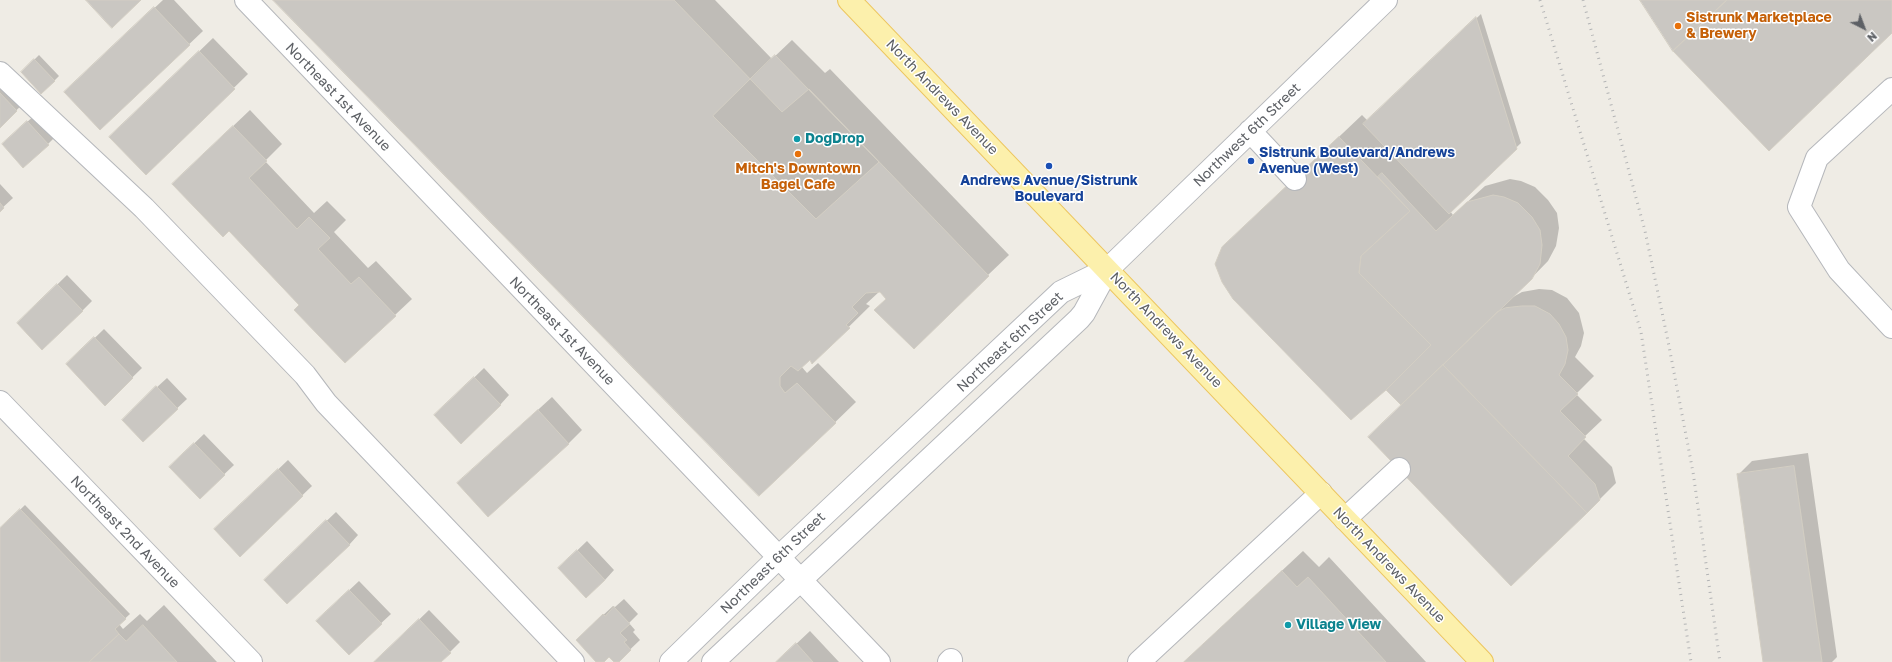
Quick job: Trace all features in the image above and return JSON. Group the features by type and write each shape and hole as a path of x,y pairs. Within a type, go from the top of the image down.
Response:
{"main road":[{"name":"North Andrews Avenue","path":"849,0 1108,269 1482,662"}],"street":[{"name":"Northeast 1st Avenue","path":"246,0 879,662"},
{"name":"Northwest 6th Street","path":"1108,269 1386,0"},
{"path":"0,73 150,214 305,375 326,403 573,662"},
{"path":"1892,89 1817,158 1799,207 1839,270 1892,327"},
{"path":"1250,132 1295,179"},
{"name":"Northeast 6th Street","path":"671,662 779,557 1061,292 1108,269"},
{"path":"713,662 1079,319 1084,313 1108,269"},
{"name":"Northeast 2nd Avenue","path":"0,402 250,662"},
{"path":"1346,519 1399,469"},
{"path":"1139,662 1321,493"}],"building":[{"path":"86,0 141,0 112,28"},
{"path":"273,0 674,0 782,112 809,89 989,276 914,349 874,310 886,299 880,292 866,293 852,307 858,313 846,325 850,328 812,364 810,360 798,371 791,366 780,377 780,386 785,393 797,383 836,423 759,496"},
{"name":"Sistrunk Marketplace & Brewery","path":"1640,0 1727,0 1673,51"},
{"path":"1727,0 1892,0 1892,33 1769,151 1673,51"},
{"path":"154,7 190,45 100,130 64,92"},
{"path":"1476,17 1517,149 1449,214 1363,124"},
{"path":"199,51 235,89 146,175 109,137"},
{"name":"DogDrop","path":"775,55 879,162 816,219 713,116"},
{"path":"34,59 55,81 41,94 21,72"},
{"path":"0,93 17,111 0,128"},
{"path":"27,121 49,145 23,168 2,144"},
{"path":"233,126 267,161 249,178 297,229 309,217 330,238 318,249 351,284 359,277 396,316 345,363 294,310 299,305 229,231 223,237 172,184"},
{"path":"1339,137 1410,211 1361,256 1359,273 1431,345 1386,390 1351,420 1233,299 1222,282 1215,264 1222,247"},
{"path":"1382,173 1436,231 1467,202 1493,195 1504,197 1518,203 1532,217 1540,230 1542,245 1540,264 1532,279 1401,405 1386,390 1431,345 1359,273 1361,256 1410,211 1378,177"},
{"path":"0,203 4,208 0,212"},
{"path":"57,284 83,311 42,350 17,323"},
{"path":"1535,306 1550,314 1559,324 1566,337 1568,350 1565,364 1559,375 1578,394 1560,411 1586,437 1568,456 1595,484 1600,500 1587,513 1443,365 1497,312 1505,308"},
{"path":"94,337 133,378 105,406 66,364"},
{"path":"1443,365 1587,513 1511,586 1368,437"},
{"path":"474,377 501,405 461,444 434,415"},
{"path":"156,386 178,409 143,442 122,420"},
{"path":"538,410 569,444 488,517 457,483"},
{"path":"194,443 225,475 200,499 169,467"},
{"path":"1794,466 1822,662 1763,662 1737,474"},
{"path":"278,469 303,496 240,557 214,529"},
{"path":"20,509 126,619 115,629 119,634 89,662 0,662 0,528"},
{"path":"326,520 350,545 287,604 264,580"},
{"path":"577,550 605,580 586,598 558,568"},
{"name":"Village View","path":"1282,571 1297,587 1308,577 1386,662 1184,662"},
{"path":"349,590 382,624 349,655 316,621"},
{"path":"614,607 630,624 620,633 627,640 624,642 631,650 619,662 614,662 609,657 604,662 596,662 576,640 603,614 605,616"},
{"path":"419,619 451,653 441,662 374,662"},
{"path":"143,625 177,662 89,662 119,634 126,641"},
{"path":"796,643 813,662 776,662"}],"railway":[{"path":"1540,0 1641,332 1691,662"},
{"path":"1583,0 1645,231 1668,341 1693,472 1720,662"}],"place":[{"name":"Sistrunk Marketplace & Brewery","path":"1678,26"},
{"name":"DogDrop","path":"797,139"},
{"name":"Mitch's Downtown Bagel Cafe","path":"798,154"},
{"name":"Sistrunk Boulevard/Andrews Avenue (West)","path":"1251,161"},
{"name":"Andrews Avenue/Sistrunk Boulevard","path":"1049,166"},
{"name":"Village View","path":"1288,625"}]}
